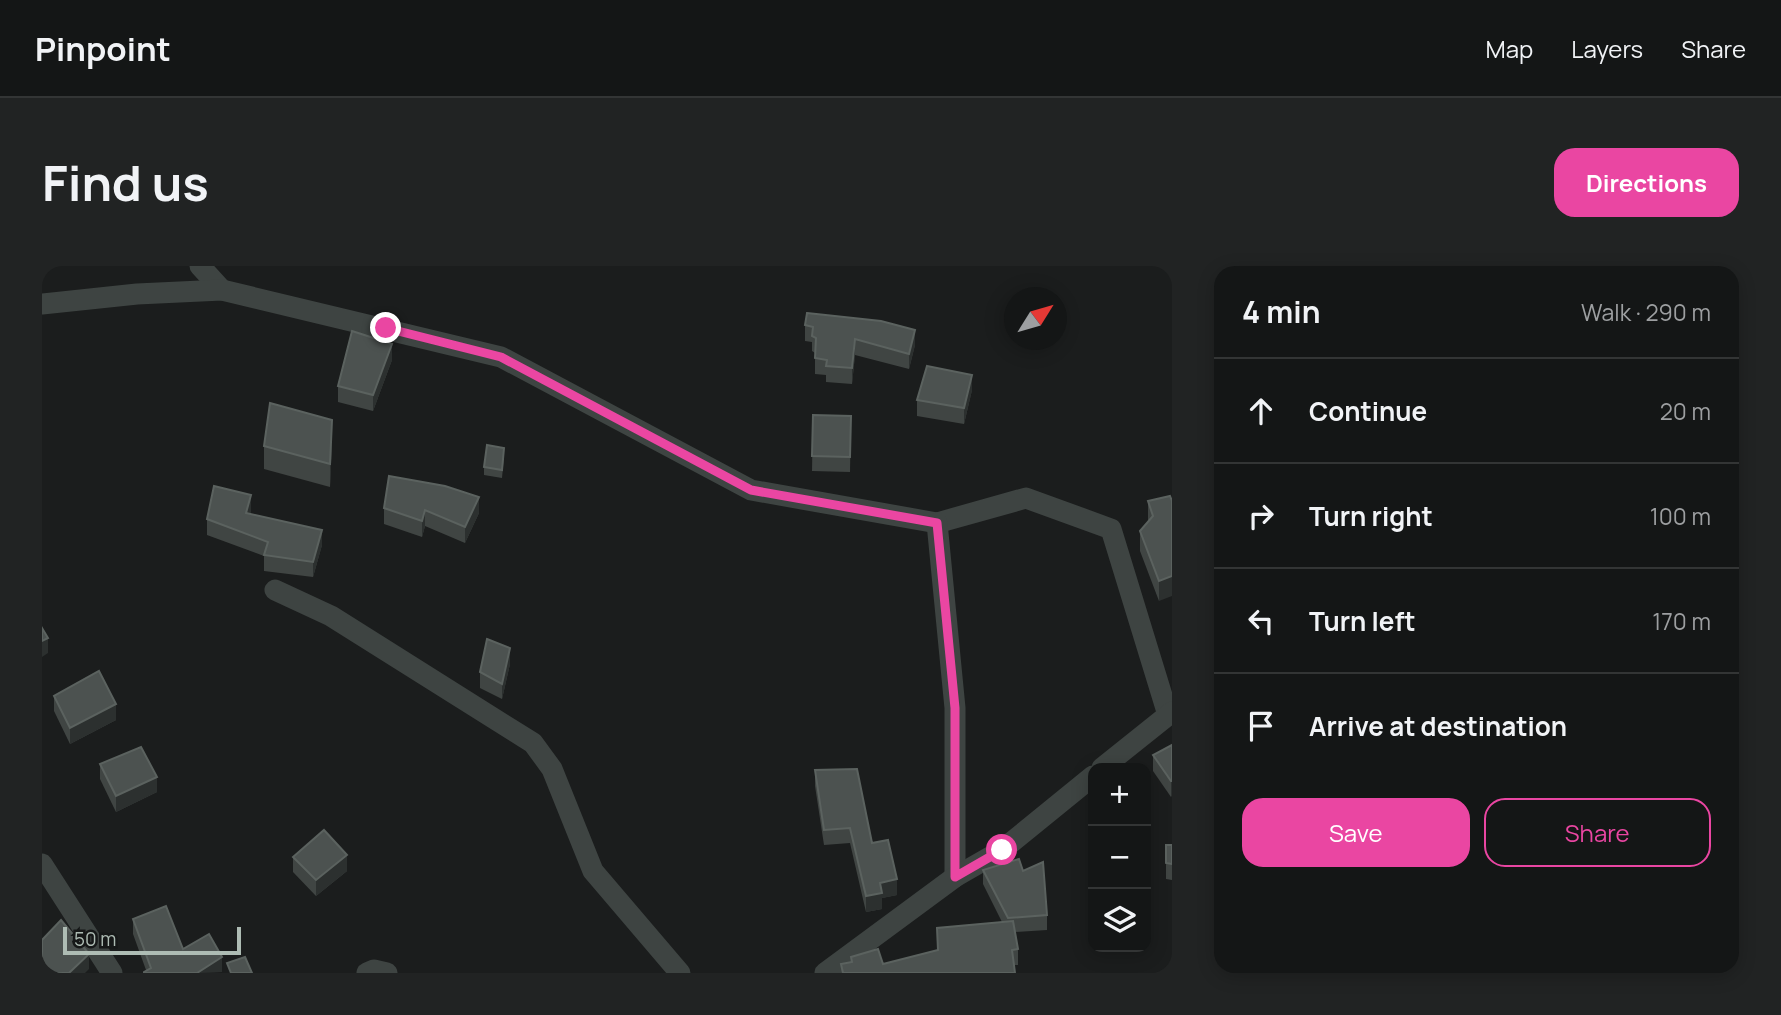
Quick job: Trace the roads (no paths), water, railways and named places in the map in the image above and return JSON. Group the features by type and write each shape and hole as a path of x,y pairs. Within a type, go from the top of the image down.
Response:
{"street":[{"path":"200,266 222,290"},
{"path":"42,304 137,294 222,290 501,357 751,490 937,523 1026,498 1111,529 1170,714 1108,763"},
{"path":"937,523 955,708 955,877"},
{"path":"275,590 331,616 533,743 552,769 593,871 680,973"},
{"path":"825,973 955,877 1002,850 1088,780"},
{"path":"42,864 112,973"},
{"path":"367,973 374,970 387,973"}]}
